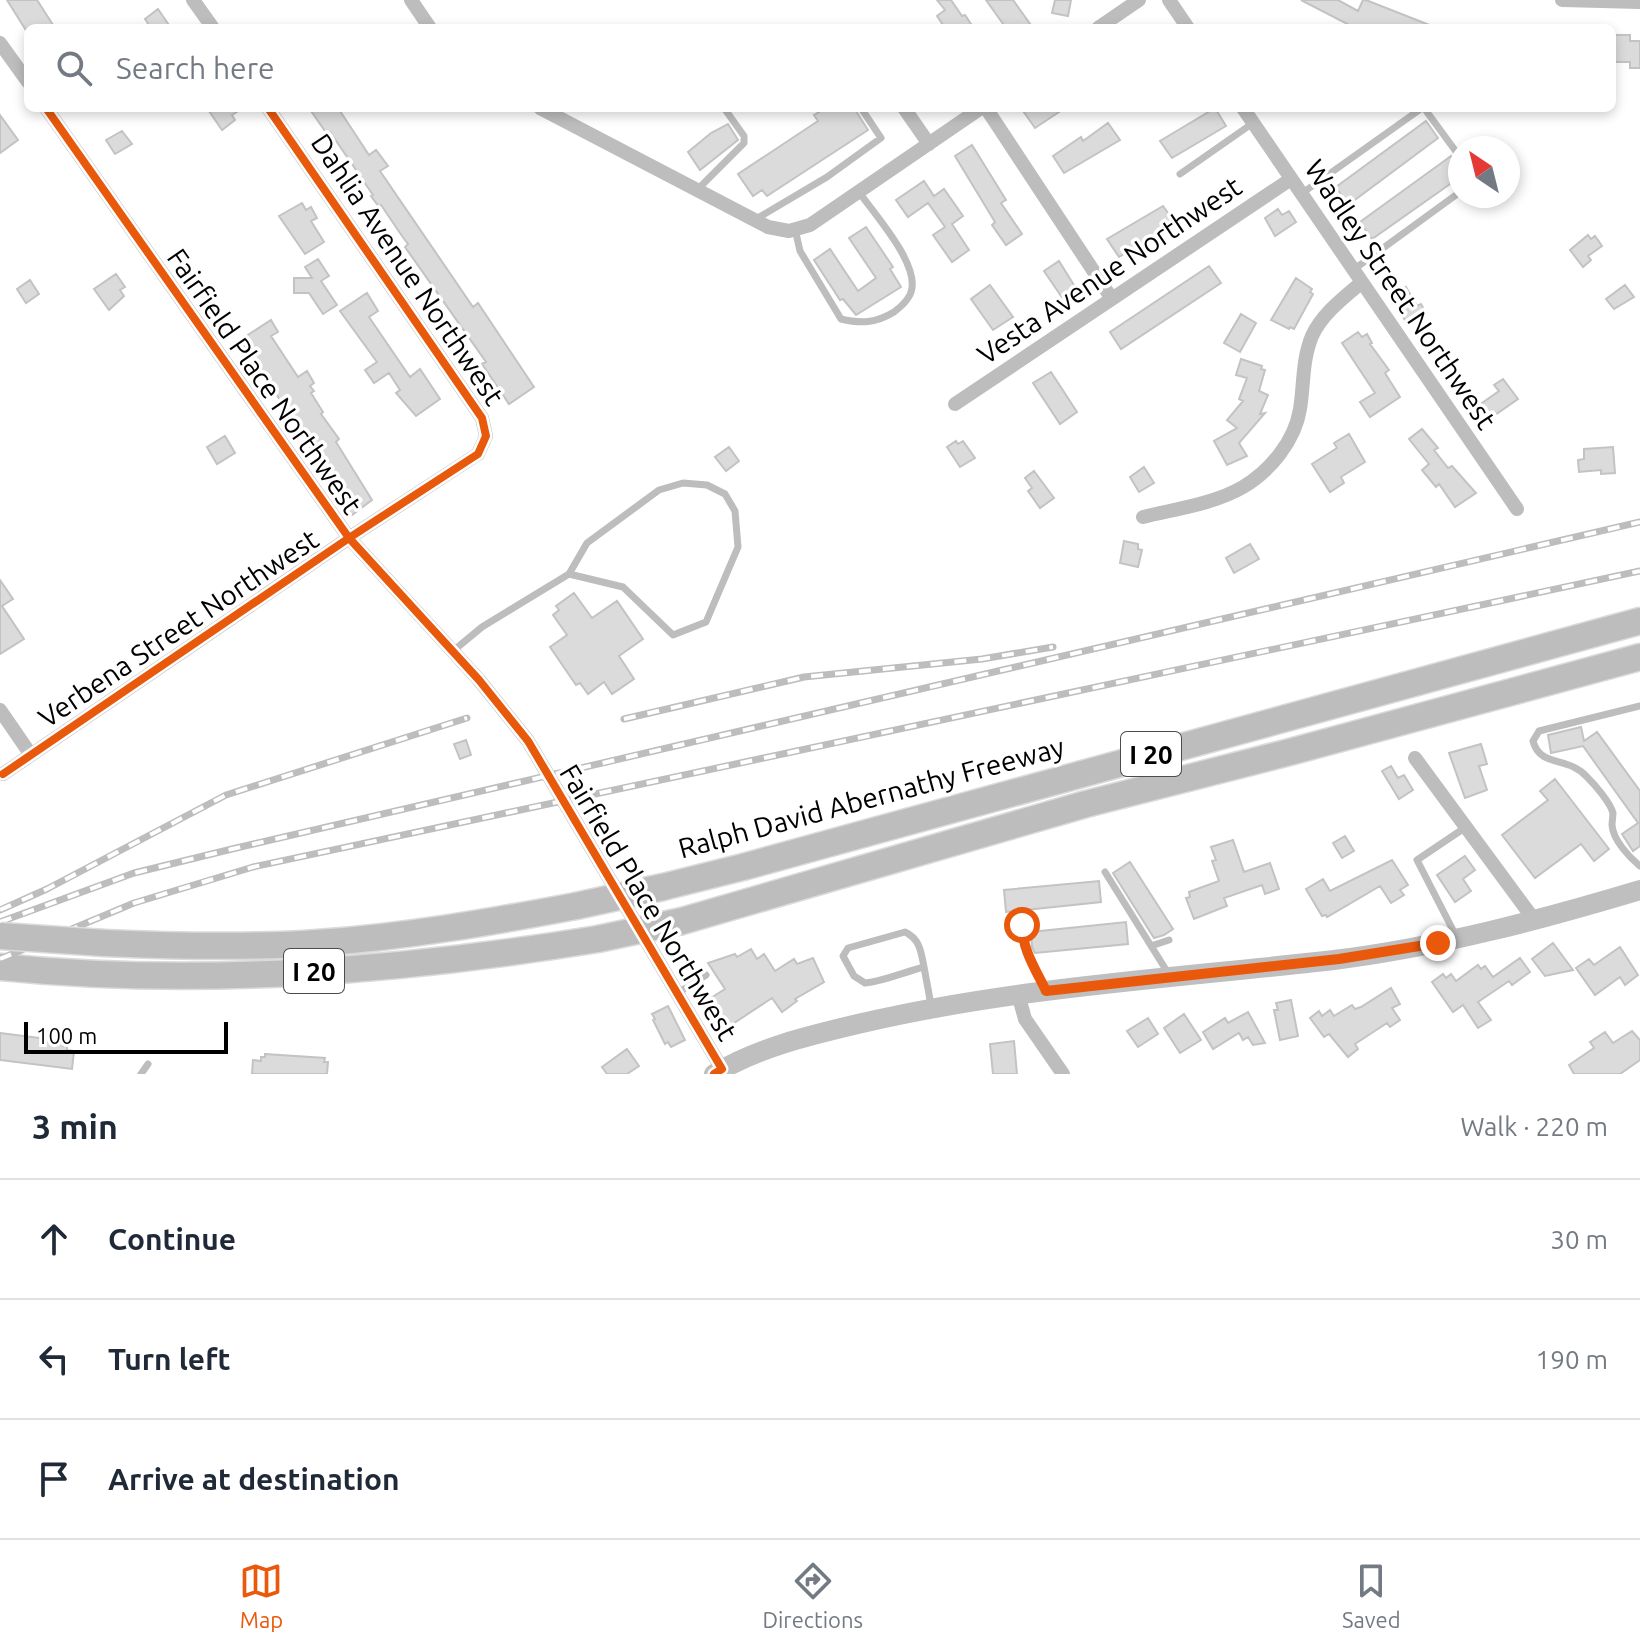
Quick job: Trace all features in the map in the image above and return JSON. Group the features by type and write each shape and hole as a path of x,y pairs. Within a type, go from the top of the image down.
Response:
{"highway":[{"name":"Ralph David Abernathy Freeway","path":"0,936 104,943 316,943 455,927 576,906 743,867 1640,621"},
{"name":"I 20","path":"0,967 153,976 255,974 493,956 598,939 682,921 1086,804 1640,657"}],"main road":[{"path":"718,1072 767,1049 812,1035 931,1008 1018,994 1339,959 1535,921 1640,890"}],"street":[{"path":"193,0 210,24"},
{"path":"411,0 427,24"},
{"path":"1104,24 1139,0"},
{"path":"1169,0 1185,24"},
{"path":"1562,0 1640,2"},
{"path":"0,43 24,76"},
{"name":"Fairfield Place Northwest","path":"49,112 349,538 453,651 528,741 677,993 718,1072"},
{"name":"Dahlia Avenue Northwest","path":"271,112 482,418 486,436 478,454 349,538"},
{"path":"551,112 768,227 795,229 810,225 978,112"},
{"path":"907,112 929,144"},
{"path":"987,112 1112,299"},
{"name":"Wadley Street Northwest","path":"1246,112 1517,509"},
{"name":"Vesta Avenue Northwest","path":"955,404 1291,179"},
{"path":"1143,517 1213,499 1242,488 1268,469 1288,443 1299,413 1305,358 1312,335 1357,276"},
{"name":"Verbena Street Northwest","path":"3,774 349,538"},
{"path":"0,710 31,755"},
{"path":"1415,758 1535,921"},
{"path":"1018,994 1025,1019 1063,1074"}],"lane":[{"path":"697,190 744,143 744,136 727,112"},
{"path":"754,220 827,177 881,138 864,112"},
{"path":"1301,194 1417,112"},
{"path":"1426,112 1448,141"},
{"path":"1180,174 1253,123"},
{"path":"795,229 800,251 841,319 869,324 894,311 909,298 912,289 910,267 859,192"},
{"path":"1357,276 1448,202"},
{"path":"453,651 482,627 569,574 587,543 659,490 683,483 707,485 725,494 735,511 738,547 706,622 673,635 623,587 569,574"},
{"path":"1640,706 1539,731 1533,741 1536,750 1545,758 1572,764 1585,774 1612,810 1615,836 1630,858 1640,866"},
{"path":"1457,938 1417,860 1466,827"},
{"path":"1105,872 1171,978"},
{"path":"1022,925 1022,936 1030,959 1046,991"},
{"path":"924,967 879,982 865,983 854,976 843,956 848,948 905,932 913,936 919,945 924,967 931,1008"},
{"path":"1151,946 1169,940"},
{"path":"677,993 706,975"},
{"path":"141,1074 148,1064"}],"building":[{"path":"7,0 37,0 52,24 24,24 24,27"},
{"path":"937,0 951,0 971,24 942,24 937,16 945,10"},
{"path":"986,0 1013,0 1030,24 1003,24"},
{"path":"1055,0 1071,0 1068,16 1052,13"},
{"path":"1301,0 1338,0 1358,11 1363,0 1366,0 1427,24 1347,24"},
{"path":"158,9 168,24 148,24 145,19"},
{"path":"1616,35 1630,35 1630,41 1640,41 1640,68 1630,68 1630,62 1616,62"},
{"path":"210,112 237,112 232,115 235,120 222,130"},
{"path":"312,112 341,112 369,155 376,150 388,166 380,171 473,307 478,303 534,387 509,404 482,364 486,362 405,247 408,244 381,205 379,207 371,196 330,132 327,134"},
{"path":"819,112 857,112 868,130 767,196 762,190 753,196 738,174 818,121 814,115"},
{"path":"1024,112 1059,112 1035,128"},
{"path":"1208,112 1217,112 1226,126 1172,158 1160,141"},
{"path":"0,115 18,140 0,153"},
{"path":"1426,121 1438,138 1348,205 1336,187"},
{"path":"1108,123 1120,140 1064,173 1053,156 1081,137 1083,141"},
{"path":"728,124 738,140 700,170 688,152"},
{"path":"122,131 132,144 115,154 106,140"},
{"path":"972,145 1006,200 1001,203 1022,234 1006,245 955,156"},
{"path":"1448,158 1448,185 1372,239 1360,222"},
{"path":"924,181 934,196 944,189 963,216 952,224 969,250 952,262 933,235 945,227 928,203 908,217 896,200"},
{"path":"302,203 306,210 311,207 317,218 311,221 324,242 305,254 279,216"},
{"path":"1163,206 1175,223 1119,257 1107,239"},
{"path":"1278,209 1282,215 1289,211 1296,222 1275,236 1265,218"},
{"path":"866,227 893,267 890,269 901,287 856,315 843,299 840,300 814,260 830,249 858,291 876,278 849,238"},
{"path":"1588,235 1591,239 1595,236 1602,246 1588,256 1591,260 1583,267 1570,250"},
{"path":"318,259 329,276 321,281 337,305 323,314 309,293 294,293 294,278 312,278 305,267"},
{"path":"1059,261 1077,290 1063,299 1044,271"},
{"path":"1209,266 1221,283 1121,349 1110,332"},
{"path":"116,274 125,287 120,290 124,296 109,310 94,289"},
{"path":"1296,278 1312,289 1310,292 1313,294 1294,329 1289,329 1271,320"},
{"path":"30,280 39,294 26,303 17,289"},
{"path":"990,285 1013,317 993,330 971,299"},
{"path":"1625,285 1634,297 1614,309 1606,299"},
{"path":"1406,287 1417,306 1421,304 1426,313 1407,324 1391,296"},
{"path":"367,293 378,311 369,317 410,377 420,369 440,399 416,416 396,393 400,390 389,373 374,383 365,370 377,362 340,311"},
{"path":"1241,314 1256,323 1240,352 1224,343"},
{"path":"271,320 278,332 271,336 298,377 307,371 314,383 310,386 314,391 311,393 323,412 321,414 339,439 336,442 372,500 352,515 345,505 348,503 343,493 310,448 315,445 300,425 298,427 240,340"},
{"path":"1358,332 1362,337 1367,334 1370,344 1389,370 1385,373 1400,397 1370,417 1360,402 1375,393 1342,343"},
{"path":"1241,359 1265,370 1259,391 1268,395 1260,414 1265,413 1239,443 1247,456 1227,465 1214,441 1237,428 1227,420 1243,401 1239,399 1247,378 1236,375"},
{"path":"1051,372 1077,412 1060,424 1033,383"},
{"path":"1503,379 1518,399 1492,417 1482,403 1499,391 1494,385"},
{"path":"1422,429 1438,448 1434,450 1448,468 1452,466 1476,493 1455,507 1439,484 1436,487 1422,470 1429,464 1409,439"},
{"path":"1349,434 1365,462 1341,477 1344,483 1330,492 1312,464 1337,448 1334,443"},
{"path":"225,436 235,453 217,464 207,447"},
{"path":"956,441 958,444 963,441 975,458 960,467 947,447"},
{"path":"729,447 739,461 726,471 715,457"},
{"path":"1613,447 1615,473 1601,474 1601,470 1579,472 1578,460 1584,459 1584,449"},
{"path":"1144,467 1154,483 1139,492 1130,477"},
{"path":"1034,471 1054,498 1040,508 1028,491 1032,488 1025,478"},
{"path":"1124,541 1138,544 1138,549 1142,550 1138,567 1120,563"},
{"path":"1250,544 1259,559 1234,573 1226,558"},
{"path":"0,580 13,599 2,606 24,639 0,654"},
{"path":"574,593 592,618 617,601 643,639 619,656 634,679 612,694 604,682 588,694 580,683 576,685 550,647 567,635 553,615 559,610 556,606"},
{"path":"1581,727 1584,741 1597,732 1640,791 1640,846 1633,851 1622,834 1638,823 1583,746 1551,753 1548,735"},
{"path":"466,740 471,755 460,759 454,744"},
{"path":"1481,744 1487,764 1479,766 1487,790 1465,798 1449,753"},
{"path":"1391,766 1398,778 1404,775 1413,790 1399,799 1382,771"},
{"path":"1555,779 1609,849 1594,861 1581,844 1535,878 1502,835 1548,800 1540,791"},
{"path":"1345,836 1354,851 1342,858 1333,843"},
{"path":"1233,840 1244,872 1270,863 1279,889 1265,894 1262,885 1224,898 1227,906 1194,919 1186,898 1190,897 1189,892 1219,881 1211,847"},
{"path":"1465,856 1475,870 1463,879 1471,891 1455,902 1437,875"},
{"path":"1392,860 1408,885 1400,890 1404,895 1391,903 1380,886 1327,917 1322,916 1306,889 1323,879 1330,891"},
{"path":"1130,862 1173,929 1164,935 1154,938 1113,873"},
{"path":"1099,881 1101,902 1006,912 1004,890"},
{"path":"1126,922 1128,944 1035,953 1032,947 1031,932"},
{"path":"1553,943 1573,970 1545,976 1532,959"},
{"path":"1620,947 1638,975 1625,985 1620,977 1595,995 1576,968 1589,959 1594,965"},
{"path":"751,949 757,959 764,954 775,971 794,959 797,964 813,958 824,982 795,999 797,1001 782,1012 772,998 722,1031 703,1003 725,989 708,963 735,954 737,957"},
{"path":"1520,958 1530,972 1512,985 1509,981 1478,1002 1491,1020 1478,1028 1463,1005 1453,1012 1432,982 1443,974 1446,978 1451,974 1456,981 1478,965 1481,969 1485,966 1493,977"},
{"path":"1391,988 1400,1004 1392,1008 1400,1020 1390,1027 1387,1023 1355,1044 1358,1049 1348,1057 1329,1034 1324,1037 1310,1018 1319,1011 1322,1016 1330,1010 1334,1016 1352,1005 1355,1009 1361,1007"},
{"path":"1291,1000 1298,1036 1280,1040 1274,1010 1278,1010 1276,1003"},
{"path":"668,1006 685,1040 671,1047 668,1042 665,1044 652,1014"},
{"path":"1248,1012 1265,1043 1253,1045 1248,1037 1243,1040 1239,1033 1213,1049 1203,1032 1225,1018 1228,1023"},
{"path":"1184,1014 1201,1040 1180,1053 1164,1028"},
{"path":"1148,1018 1158,1034 1138,1047 1127,1031"},
{"path":"1632,1031 1640,1040 1640,1060 1620,1074 1574,1074 1569,1065 1594,1048 1590,1042 1605,1032 1613,1043"},
{"path":"0,1033 64,1041 63,1046 67,1046 67,1050 74,1051 72,1069 0,1060"},
{"path":"1014,1041 1017,1074 993,1074 990,1044"},
{"path":"627,1049 639,1066 627,1074 607,1074 602,1067"},
{"path":"265,1054 325,1058 324,1062 328,1062 327,1074 252,1074 253,1060 261,1061"}],"railway":[{"path":"0,922 134,873 232,849 1640,522"},
{"path":"0,959 134,903 253,867 1640,571"},
{"path":"624,719 804,677 982,659 1053,647"},
{"path":"0,910 47,889 226,795 467,718"}],"cycle path":[{"path":"49,112 349,538 479,680 528,741 722,1069 714,1074"},
{"path":"3,774 349,538 478,454 486,436 482,418 271,112"}],"route":[{"path":"1022,925 1022,936 1030,959 1046,991 1339,959 1438,943"}]}
